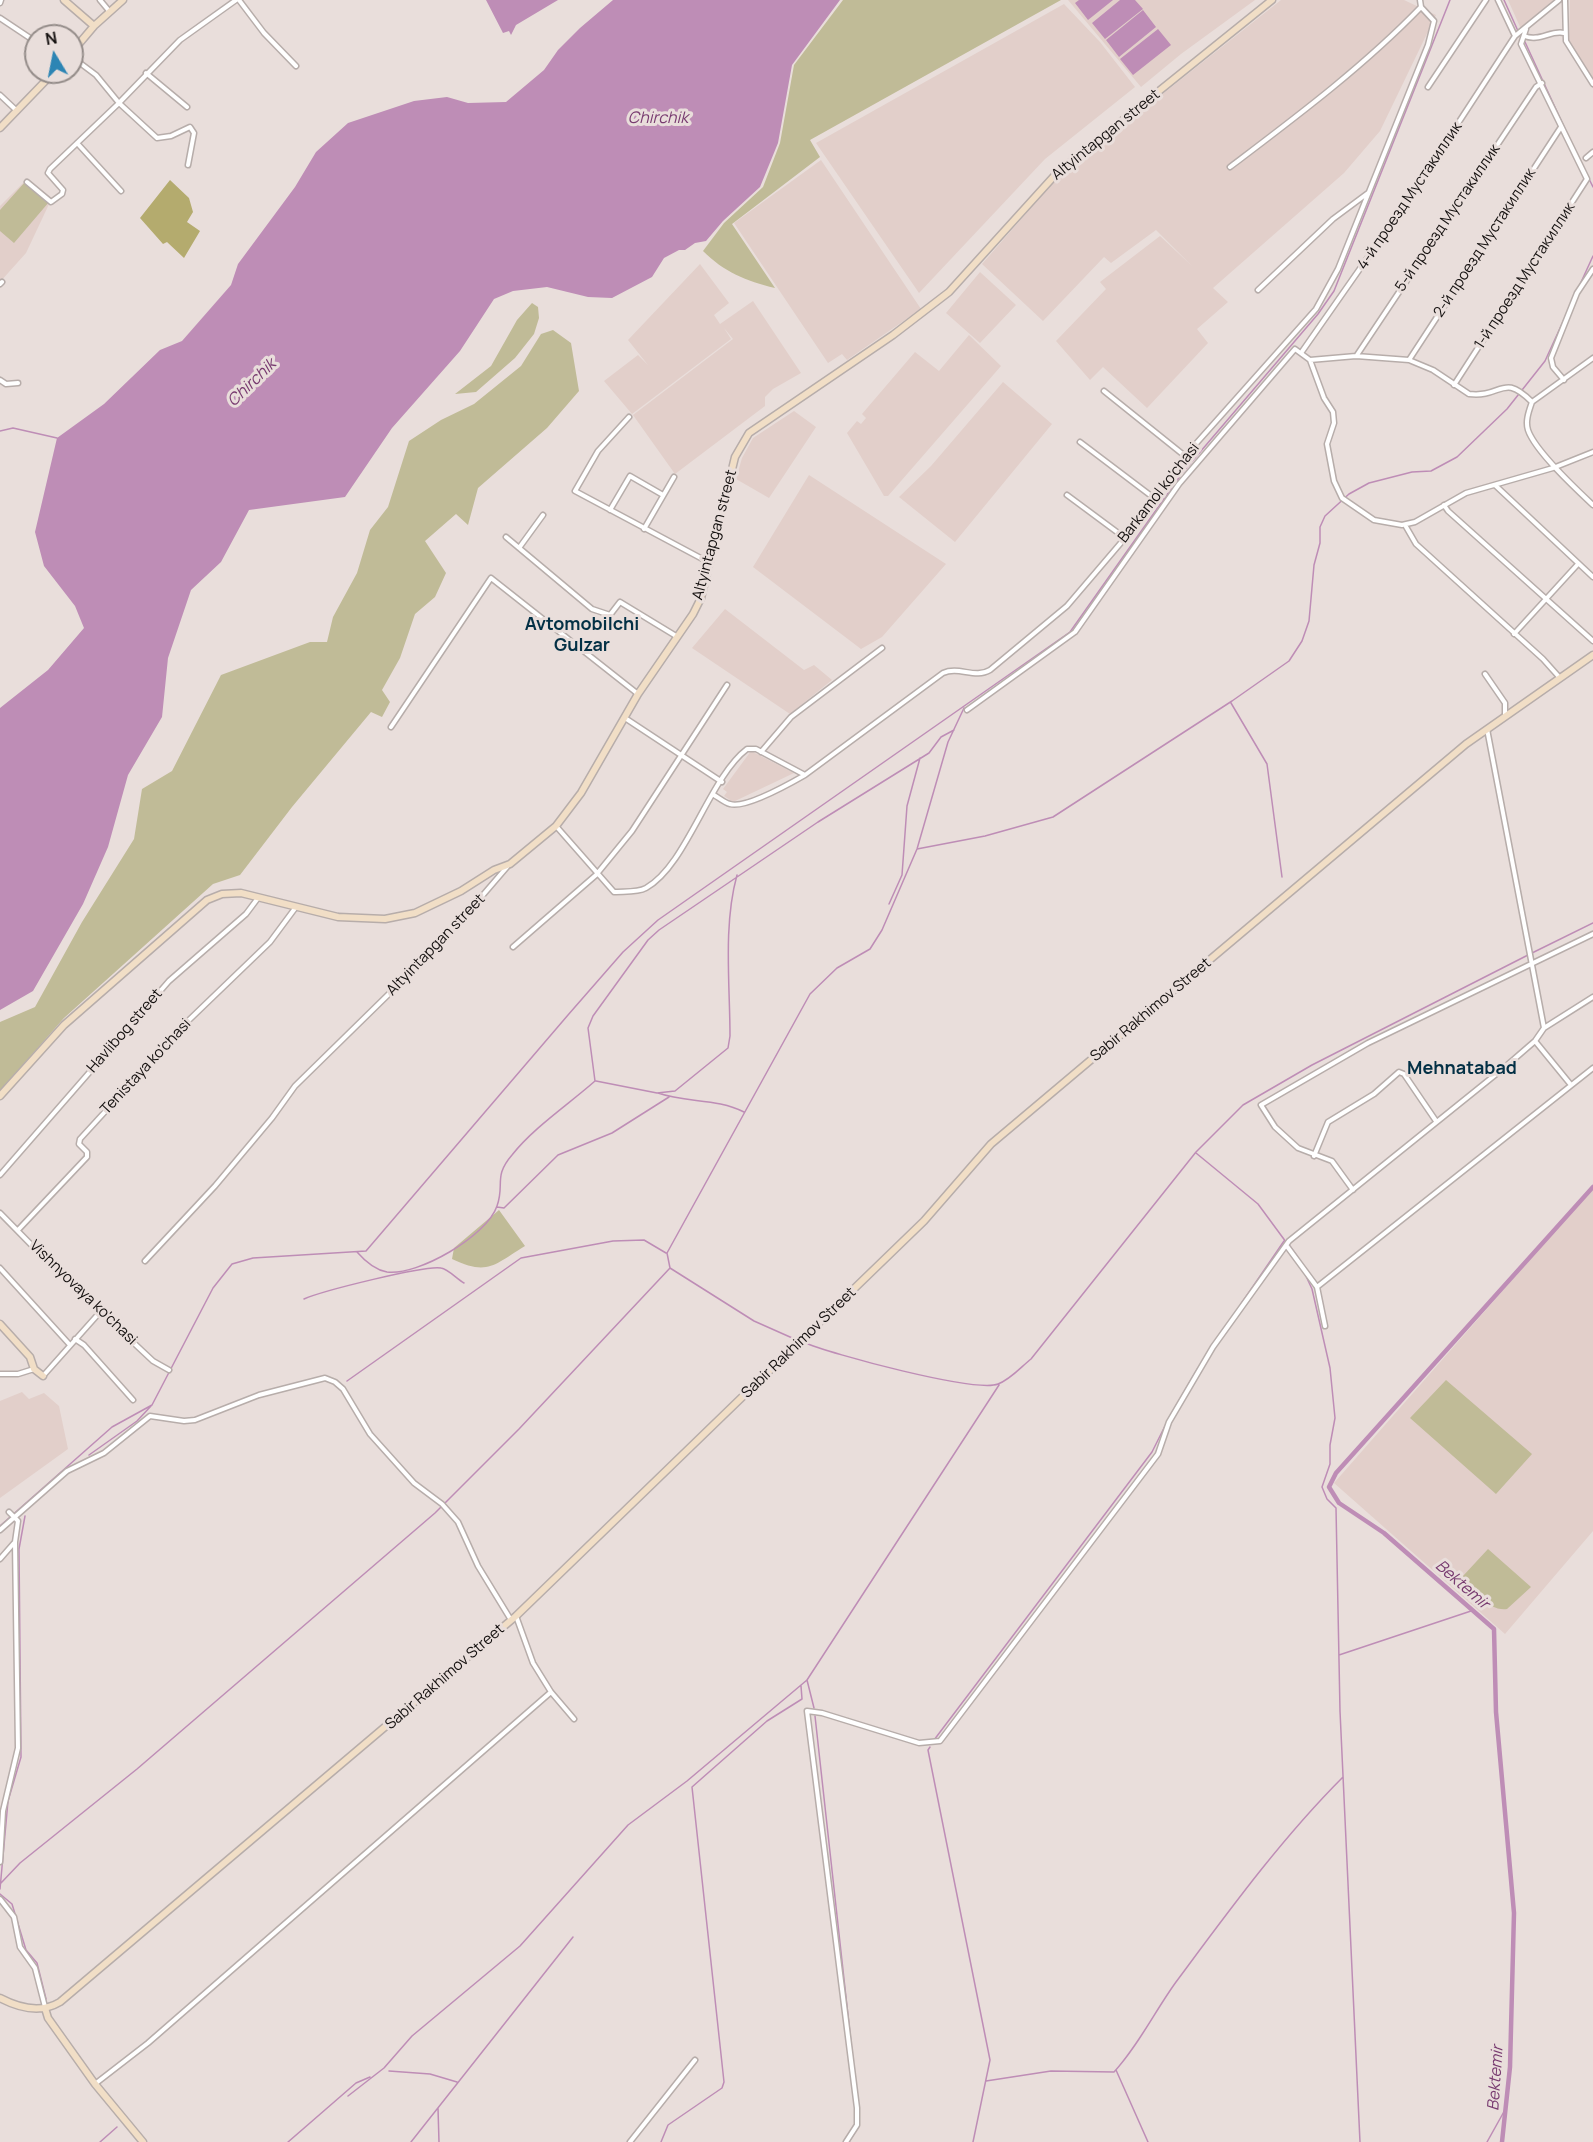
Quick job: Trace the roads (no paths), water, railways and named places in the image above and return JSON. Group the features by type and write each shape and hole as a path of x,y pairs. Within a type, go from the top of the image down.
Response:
{"street":[{"path":"64,0 94,26"},
{"path":"100,0 110,12"},
{"path":"84,38 123,0"},
{"path":"27,182 51,202 54,201 63,191 48,171 180,40 237,0 264,33 296,66"},
{"name":"Altyintapgan street","path":"145,1261 215,1186 272,1118 294,1086 446,938 510,864 556,826 581,793 638,694 693,614 701,598 735,457 748,433 893,335 949,292 1056,174 1272,0"},
{"name":"Barkamol ko'chasi","path":"714,795 730,804 738,804 778,791 805,775 943,672 958,669 981,674 990,670 1067,606 1125,538 1185,456 1316,309 1338,268 1399,120 1434,26 1434,21 1421,7 1420,0"},
{"path":"1428,87 1486,0"},
{"path":"1498,0 1514,38 1521,44 1526,29"},
{"path":"1514,38 1559,0"},
{"path":"1564,0 1564,33 1569,49 1593,84"},
{"path":"1230,168 1323,95 1396,33 1421,7"},
{"path":"0,18 24,34"},
{"path":"1524,36 1540,39 1556,32 1564,33"},
{"name":"4-й проезд Мустакиллик","path":"1301,353 1346,293 1514,38"},
{"name":"1-й проезд Мустакиллик","path":"1454,385 1587,179 1521,44"},
{"path":"84,66 96,75 119,103 157,138 171,136 190,127 194,134 188,165"},
{"path":"146,73 187,107"},
{"name":"5-й проезд Мустакиллик","path":"1356,356 1536,87 1542,83"},
{"path":"0,128 43,84"},
{"path":"0,95 18,112"},
{"name":"2-й проезд Мустакиллик","path":"1409,360 1561,127"},
{"path":"77,143 121,191"},
{"path":"1586,158 1593,152"},
{"path":"1258,290 1333,219 1368,194"},
{"path":"1564,380 1551,360 1577,293 1593,269"},
{"path":"968,710 1075,632 1179,484 1295,350 1310,360 1320,388 1333,412 1334,423 1327,444 1334,481 1343,499 1374,520 1405,525 1424,519 1466,493 1553,468 1593,452"},
{"path":"1310,360 1356,356 1409,360 1433,370 1469,394 1476,395 1509,387 1521,391 1532,402"},
{"path":"1593,358 1532,402 1528,416 1528,429 1553,468 1593,505"},
{"path":"0,380 6,384 18,383"},
{"path":"1104,391 1185,456"},
{"path":"629,417 597,451 574,488 644,529 710,563"},
{"path":"1080,442 1154,498"},
{"path":"610,510 628,477 663,495"},
{"path":"644,529 674,477"},
{"path":"1496,486 1593,577"},
{"path":"1067,495 1125,538"},
{"path":"1444,505 1593,641"},
{"path":"519,548 543,515"},
{"path":"1405,525 1416,544 1543,659 1560,678"},
{"path":"506,537 592,609 610,615 620,602 676,636"},
{"path":"1514,634 1578,564"},
{"path":"391,727 464,621 487,580 493,579 638,694"},
{"path":"761,752 791,717 882,648"},
{"name":"Sabir Rakhimov Street","path":"45,2008 60,2002 514,1618 934,1210 991,1144 1487,728 1593,655"},
{"path":"1485,674 1504,703 1505,716"},
{"path":"513,947 596,875 632,831 727,685"},
{"path":"1504,703 1518,708"},
{"path":"625,718 722,782"},
{"path":"1487,728 1544,1028"},
{"path":"556,826 596,875 614,892 645,889 665,872 722,782 744,752 752,748 805,775"},
{"path":"0,1096 64,1025 207,900 222,894 241,893 338,917 385,919 415,913 461,891 494,870 510,864"},
{"name":"Hаvlibog street","path":"0,1174 169,981 246,914 258,897"},
{"name":"Tenistaya ko'chasi","path":"18,1230 87,1156 87,1152 79,1143 80,1139 189,1020 270,942 296,907"},
{"path":"1353,1190 1332,1161 1298,1148 1275,1127 1261,1105 1368,1042 1593,934"},
{"path":"846,2142 856,2125 857,2108 807,1711 822,1713 919,1743 940,1741 1158,1454 1169,1422 1213,1347 1288,1243 1534,1041 1544,1028 1593,997"},
{"path":"1534,1041 1571,1085"},
{"path":"1317,1287 1593,1068"},
{"path":"1314,1156 1328,1122 1374,1094 1399,1072 1404,1074 1436,1121"},
{"name":"Vishnyovaya ko'chasi","path":"0,1213 57,1271 153,1361 169,1370"},
{"path":"1288,1243 1317,1287 1324,1326"},
{"path":"0,1268 70,1345"},
{"path":"0,1324 30,1357 34,1369 43,1376 101,1311"},
{"path":"75,1339 84,1345 133,1400"},
{"path":"0,1374 18,1374 34,1369"},
{"path":"0,1530 67,1471 104,1453 150,1416 155,1415 184,1422 195,1420 259,1395 320,1378 330,1379 340,1386 370,1434 414,1483 443,1505 458,1522 478,1566 514,1618 533,1663 551,1692 574,1719"},
{"path":"9,1512 16,1516"},
{"path":"0,1862 6,1796 18,1749 16,1516"},
{"path":"0,1559 15,1542"},
{"path":"95,2085 148,2043 551,1692"},
{"path":"0,1799 6,1796"},
{"path":"0,1899 14,1917 20,1947 35,1968 48,2019 95,2085 143,2142"},
{"path":"0,1998 24,2007 45,2008"},
{"path":"630,2142 695,2060"}],"water":[{"path":"486,0 558,0 516,25 511,35 509,31 503,33"},
{"name":"Chirchik","path":"613,0 840,0 792,65 778,143 760,187 723,221 706,241 695,243 685,250 679,250 664,258 652,277 612,298 588,297 547,287 513,291 494,299 460,351 392,428 345,497 249,510 221,562 191,590 168,658 162,717 128,775 108,847 83,904 33,991 0,1010 0,708 48,670 84,628 75,606 44,566 35,532 57,438 104,404 160,350 182,341 231,285 238,264 295,187 316,152 348,123 414,101 447,97 468,103 506,102 544,70 558,50"},
{"path":"1079,0 1113,0 1088,20 1075,3"},
{"path":"1120,0 1135,0 1143,9 1105,39 1092,23"},
{"path":"1143,10 1156,27 1119,57 1106,40"},
{"path":"1158,29 1171,45 1133,75 1120,59"}],"waterway":[{"path":"0,1526 112,1427 152,1405 213,1288 232,1264 253,1258 366,1251 623,952 658,920 1070,632 1183,472 1318,314 1334,291 1450,0"},
{"path":"1504,0 1518,31"},
{"path":"1525,42 1565,129"},
{"path":"1586,173 1593,187"},
{"path":"917,849 985,836 1053,817 1232,701 1289,661 1302,641 1309,621 1314,565 1320,543 1320,527 1325,516 1349,494 1369,483 1412,472 1431,471 1457,457 1507,409 1545,361 1593,256"},
{"path":"0,431 13,428 57,438"},
{"path":"1231,703 1267,764 1282,877"},
{"path":"1,1883 20,1863 137,1769 435,1513 519,1429 670,1268 667,1253 810,994 837,968 870,949 882,930 917,849 948,742 964,708"},
{"path":"357,1252 378,1269 400,1272 433,1261 450,1252 480,1230 491,1218 497,1206 501,1175 512,1155 541,1126 595,1081 588,1028 593,1016 648,940 659,930 818,822 929,753 941,737 954,730"},
{"path":"889,904 902,875 907,806 920,758"},
{"path":"596,1081 657,1093 675,1091 728,1048 730,1036 730,914 737,875"},
{"path":"1532,953 1593,923"},
{"path":"803,1342 871,1363 934,1378 984,1385 1002,1382 1031,1359 1196,1152 1243,1105 1312,1065 1528,955"},
{"path":"658,1093 712,1102 744,1112"},
{"path":"497,1207 504,1208 558,1155 612,1133 669,1097"},
{"path":"1196,1153 1258,1204 1286,1242"},
{"name":"Bektemir","path":"1502,2142 1510,2067 1514,1913 1496,1712 1494,1629 1384,1533 1339,1503 1329,1487 1336,1473 1593,1187"},
{"path":"347,1381 521,1258 613,1241 644,1240 666,1253"},
{"path":"1241,1304 1284,1241"},
{"path":"1289,1245 1297,1256"},
{"path":"304,1299 373,1279 431,1268 444,1269 464,1283"},
{"path":"670,1268 754,1321 799,1341"},
{"path":"1305,1274 1312,1289 1330,1368 1335,1418 1330,1445 1330,1464 1322,1487 1327,1499 1336,1508 1340,1711 1360,2142"},
{"path":"1169,1418 1198,1368"},
{"path":"814,1708 807,1680 999,1385"},
{"path":"89,1455 137,1421 151,1406"},
{"path":"934,1740 1152,1452 1167,1422"},
{"path":"0,1889 8,1801 21,1757 19,1549 25,1516"},
{"path":"1339,1655 1471,1611"},
{"path":"348,2096 384,2068 412,2036 520,1946 628,1825 687,1781 807,1680"},
{"path":"661,2142 668,2125 722,2088 724,2082 692,1787 767,1721 802,1699 801,1686"},
{"path":"815,1716 857,2097"},
{"path":"930,1747 928,1750 990,2060 973,2142"},
{"path":"986,2081 1051,2071 1114,2072 1131,2051 1176,1982 1235,1903 1298,1825 1343,1777"},
{"path":"0,1894 12,1904 26,1950 37,1963 46,1999"},
{"path":"411,2142 573,1937"},
{"path":"1116,2070 1148,2142"},
{"path":"389,2071 430,2074 457,2082"},
{"path":"288,2142 356,2083 370,2077"},
{"path":"849,2142 858,2127 859,2107"},
{"path":"438,2108 439,2142"},
{"path":"1487,2142 1506,2108"},
{"path":"100,2142 117,2127"}],"district":[{"name":"Avtomobilchi Gulzar","path":"582,635"},
{"name":"Mehnatabad","path":"1462,1069"}]}
